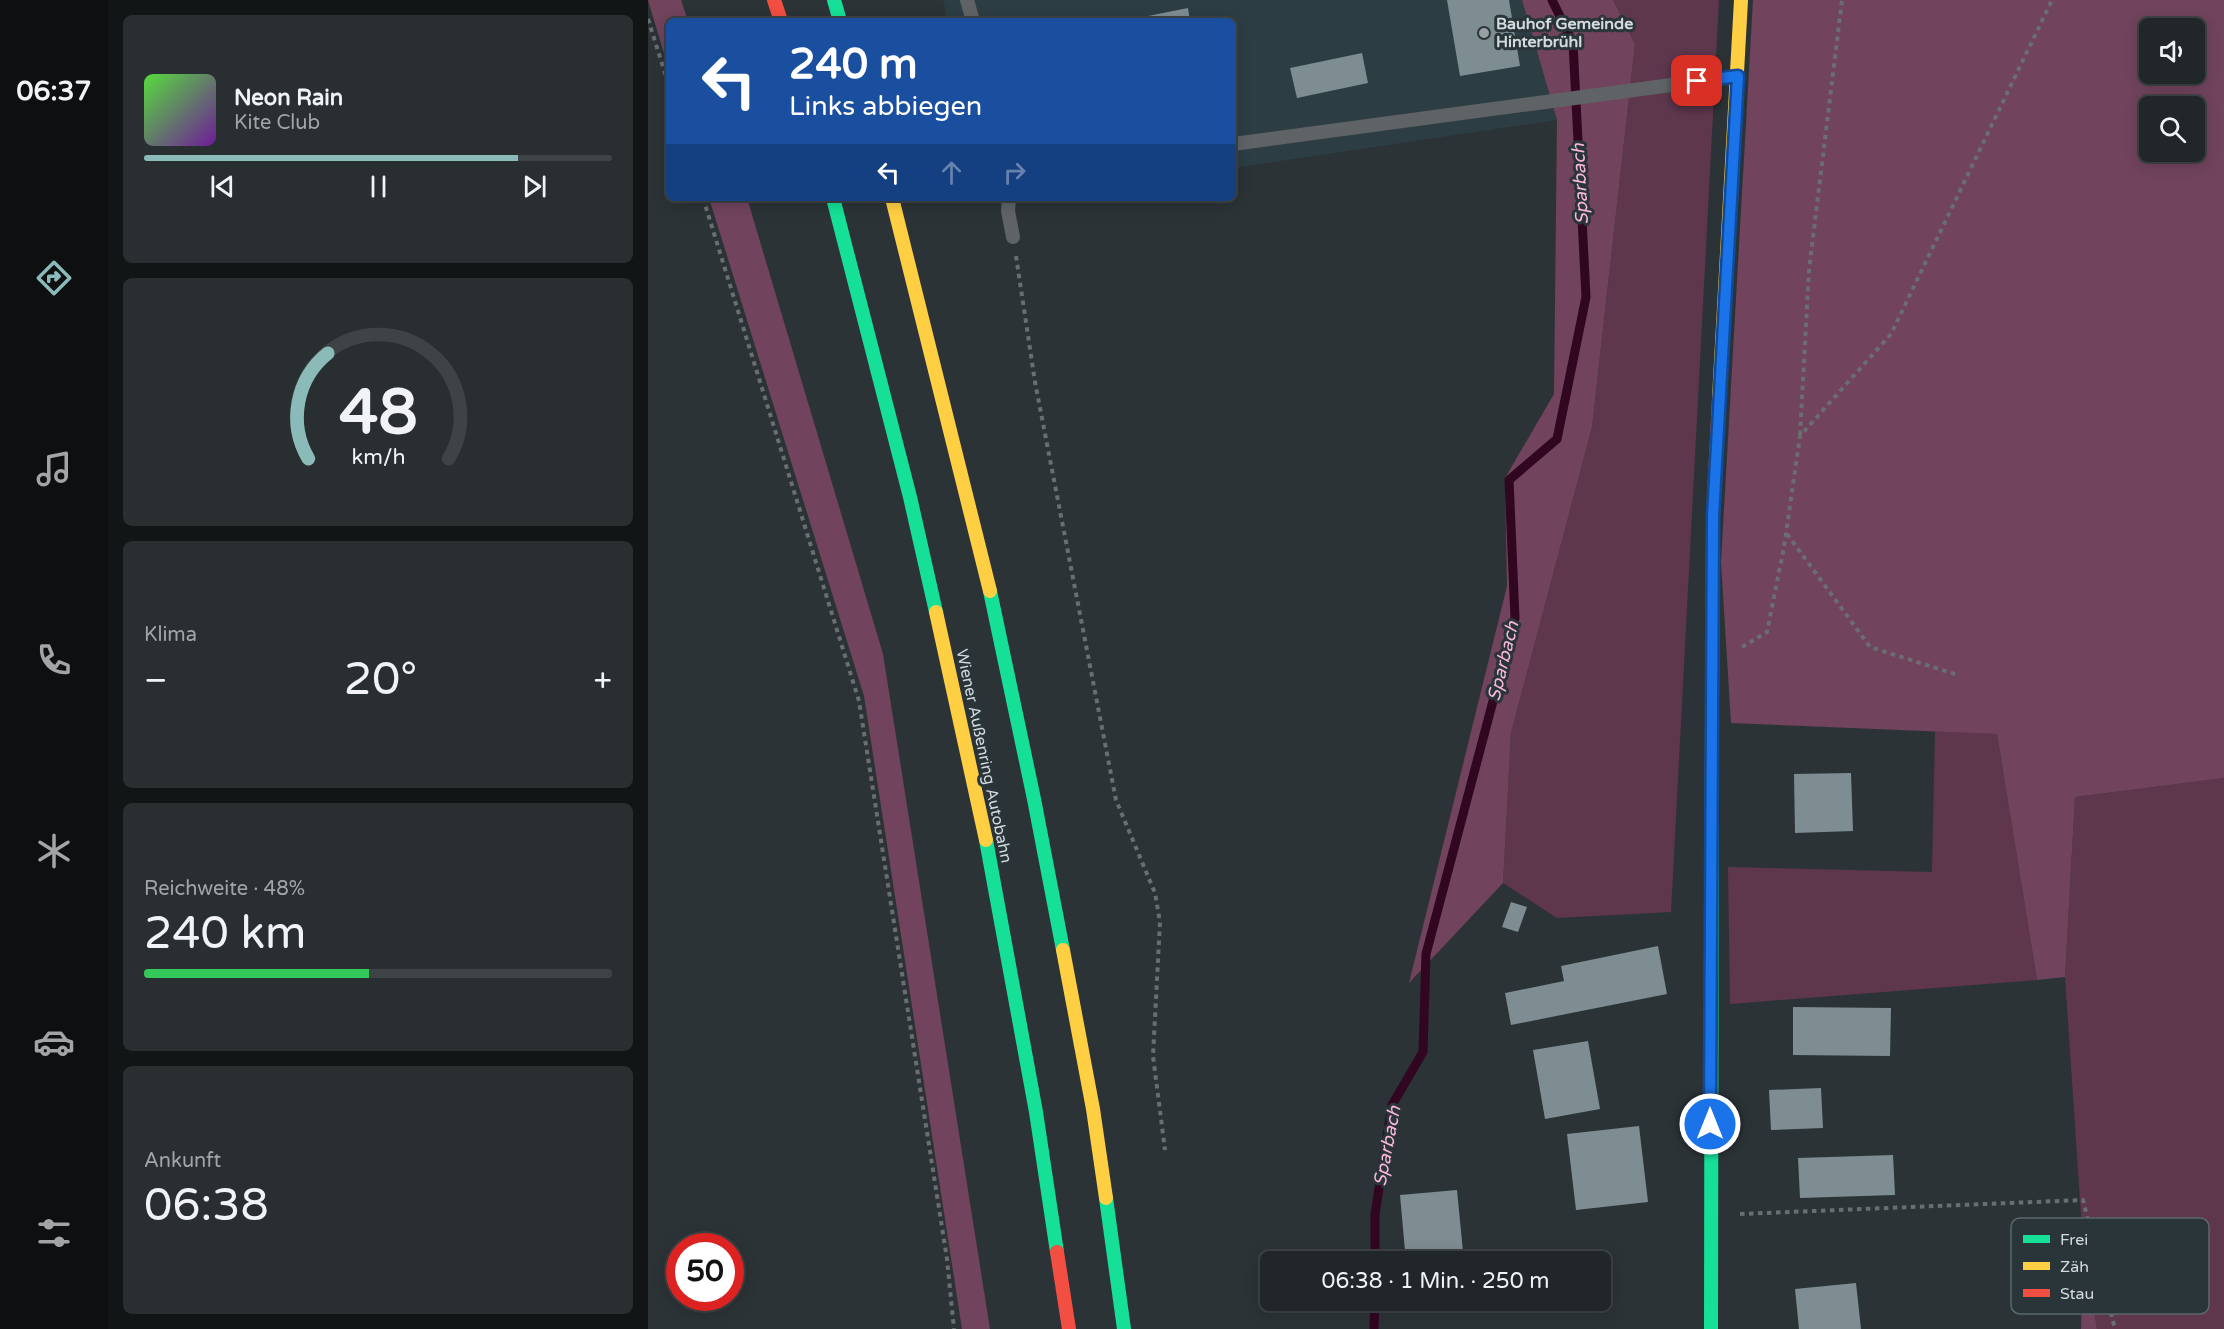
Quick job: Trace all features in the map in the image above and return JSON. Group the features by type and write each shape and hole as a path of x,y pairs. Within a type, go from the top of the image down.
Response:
{"main road":[{"path":"774,0 780,18"},
{"path":"834,0 839,18"},
{"path":"1711,1329 1710,964 1713,516 1741,0"},
{"name":"Wiener Außenring Autobahn","path":"834,201 907,486 981,810 1036,1112 1069,1329"},
{"path":"893,201 980,546 1034,799 1093,1109 1124,1329"}],"lane":[{"path":"967,0 972,18"},
{"path":"1236,144 1738,76"},
{"path":"1009,201 1008,211 1013,237"}],"path":[{"path":"1713,653 1734,652 1767,632 1786,534 1800,436 1809,270 1842,0"},
{"path":"1800,436 1891,334 2052,0"},
{"path":"648,19 666,76"},
{"path":"705,201 859,700 947,1259 954,1329"},
{"path":"1013,237 1040,405 1116,800 1155,894 1160,922 1153,1056 1166,1150"},
{"path":"1786,534 1869,646 1958,675"},
{"path":"1710,1216 2083,1200 2087,1218"},
{"path":"2111,1314 2115,1329"}],"shaded area":[{"path":"648,0 681,0 687,18 666,18 666,60"},
{"path":"943,0 1522,0 1557,120 1236,168 1236,18 947,18"},
{"path":"1522,0 1613,0 1635,44 1592,427 1511,733 1503,883 1409,983 1507,586 1505,478 1554,394 1557,120"},
{"path":"1613,0 1719,0 1671,912 1557,918 1503,883 1511,733 1592,427 1635,44"},
{"path":"1753,0 2224,0 2224,778 2075,797 2065,977 2037,980 1997,734 1731,723 1721,562"},
{"path":"710,201 748,201 883,654 990,1329 962,1329 864,696"},
{"path":"1935,731 1997,734 2037,980 1730,1004 1728,867 1932,872"},
{"path":"2224,778 2224,1329 2097,1329 2095,1314 2209,1314 2209,1218 2081,1218 2065,977 2075,797"},
{"path":"2081,1314 2095,1314 2097,1329 2081,1329"}],"building":[{"name":"Bauhof Gemeinde Hinterbrühl","path":"1447,0 1509,0 1520,66 1460,76"},
{"path":"1188,8 1190,18 1138,18"},
{"path":"1362,53 1368,83 1297,98 1290,68"},
{"path":"1851,773 1853,831 1795,833 1794,774"},
{"path":"1511,902 1527,907 1518,932 1502,927"},
{"path":"1658,946 1667,994 1511,1025 1505,993 1564,981 1561,966"},
{"path":"1793,1007 1891,1008 1890,1056 1793,1055"},
{"path":"1588,1041 1600,1109 1545,1119 1533,1050"},
{"path":"1821,1088 1823,1128 1771,1130 1769,1090"},
{"path":"1639,1126 1648,1202 1576,1210 1567,1134"},
{"path":"1893,1155 1895,1195 1800,1198 1798,1158"},
{"path":"1457,1190 1463,1251 1405,1251 1400,1195"},
{"path":"1856,1283 1861,1329 1799,1329 1795,1289"}],"waterway":[{"name":"Sparbach","path":"1375,1251 1375,1214 1392,1105 1423,1052 1426,954 1515,618 1509,480 1557,439 1586,297 1573,43 1552,0"},
{"name":"Sparbach","path":"1374,1329 1375,1311"}],"traffic: fast":[{"path":"834,0 839,18"},
{"path":"834,201 910,497 936,612"},
{"path":"990,591 1063,950"},
{"path":"1711,1329 1712,702"},
{"path":"986,840 1036,1112 1057,1252"},
{"path":"1106,1198 1124,1329"}],"traffic: slow":[{"path":"1719,398 1741,0"},
{"path":"893,201 990,591"},
{"path":"936,612 986,840"},
{"path":"1063,950 1093,1109 1106,1198"}],"traffic: jam":[{"path":"774,0 780,18"},
{"path":"1712,702 1713,516 1719,398"},
{"path":"1057,1252 1069,1329"}],"place":[{"name":"Bauhof Gemeinde Hinterbrühl","path":"1484,33"}],"route":[{"path":"1697,81 1738,76 1713,516 1710,1124"}]}
